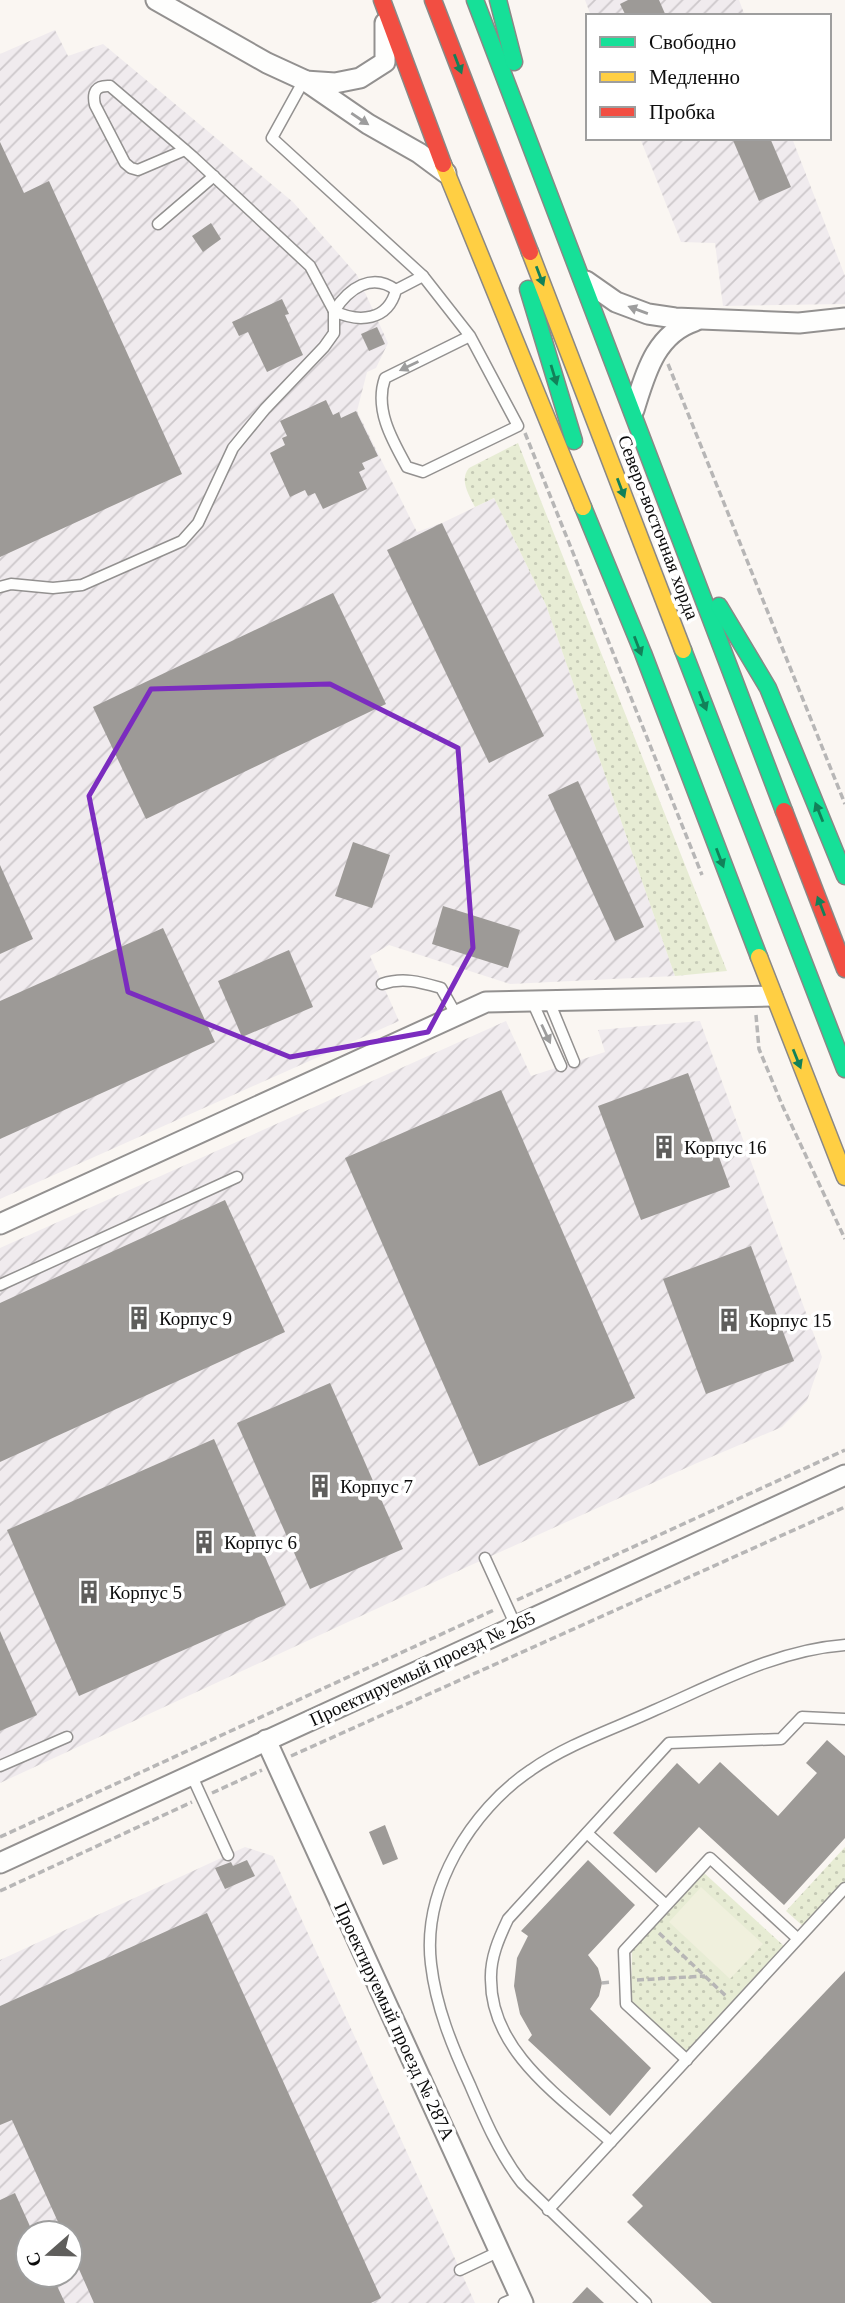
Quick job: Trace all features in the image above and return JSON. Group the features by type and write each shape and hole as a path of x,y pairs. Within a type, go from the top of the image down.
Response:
{"main road":[{"name":"Северо-восточная хорда","path":"433,0 845,1069"},
{"name":"Северо-восточная хорда","path":"475,0 845,969"},
{"path":"498,0 552,200"},
{"path":"384,5 447,174 614,582 772,996 845,1177"},
{"path":"480,121 614,582"},
{"path":"685,549 768,688 845,876"}],"street":[{"path":"156,0 267,63 304,80 368,124 419,153 447,174"},
{"path":"304,80 335,83 360,78 385,62 384,5"},
{"path":"581,277 616,302 648,314 675,318 799,323 845,318"},
{"path":"633,415 645,375 661,344 678,328 702,319"},
{"path":"0,1224 486,1002 772,996"},
{"name":"Проектируемый проезд № 265","path":"0,1863 845,1475"},
{"name":"Проектируемый проезд № 287А","path":"266,1740 500,2251 516,2301"}],"lane":[{"path":"304,80 272,138 423,276 470,336 519,424 423,472 407,467 386,428 380,393 385,378 470,336"},
{"path":"0,587 11,584 52,587 82,585 182,541 198,523 233,448 334,333 334,311 310,266 214,176 185,150 110,86 102,86 96,90 93,97 96,105 125,163 131,168 138,170 185,150"},
{"path":"158,224 214,176"},
{"path":"334,311 355,318 375,316 393,302 396,290 423,276"},
{"path":"334,311 347,295 361,285 385,282 396,290"},
{"path":"382,984 398,979 441,988 457,1016"},
{"path":"541,1001 574,1062"},
{"path":"541,1001 561,1066"},
{"path":"0,1285 237,1177"},
{"path":"485,1558 516,1626"},
{"path":"646,2303 522,2183 506,2163 494,2141 450,2040 437,2003 430,1962 430,1930 442,1880 456,1851 483,1813 506,1789 551,1757 788,1654 845,1645"},
{"path":"611,2143 522,2062 508,2041 497,2014 490,1980 496,1945 508,1919 669,1744 781,1739 802,1717 845,1720"},
{"path":"0,1766 66,1737"},
{"path":"191,1774 228,1855"},
{"path":"587,1833 666,1905"},
{"path":"687,2060 626,2004 624,1951 710,1858 797,1938"},
{"path":"548,2210 845,1888"},
{"path":"460,2270 500,2251"}],"path":[{"path":"668,362 845,804"},
{"path":"519,424 704,880"},
{"path":"755,1009 759,1049 845,1239"},
{"path":"783,1107 793,1103"},
{"path":"0,1837 845,1450"},
{"path":"293,1755 845,1507"},
{"path":"0,1891 265,1769"},
{"path":"649,1924 736,2006"},
{"path":"625,1981 705,1976"}],"highlighted area":[{"path":"330,684 458,748 473,948 428,1032 290,1057 128,992 89,796 151,689"}],"shaded area":[{"path":"585,0 739,0 744,14 590,14"},
{"path":"55,30 68,56 103,44 293,202 357,275 388,343 376,368 367,372 357,411 417,532 494,498 546,605 675,976 510,984 389,945 370,956 399,1021 0,1199 0,54"},
{"path":"641,140 793,140 845,276 845,304 723,306 715,243 681,242"},
{"path":"506,1021 531,1076 605,1052 598,1030 700,1021 822,1357 807,1401 782,1427 469,1566 0,1783 0,1248"},
{"path":"245,1847 273,1856 475,2303 0,2303 0,1960"}],"green space":[{"path":"518,443 727,971 675,976 546,605 494,498 475,507 468,493 465,477 469,468"},
{"path":"845,1847 845,1883 804,1927 786,1911"},
{"path":"703,1872 784,1946 686,2054 631,2001 632,1950"},
{"path":"701,1887 763,1944 730,1979 669,1922"}],"building":[{"path":"628,0 659,0 665,14 625,14 620,4"},
{"path":"733,140 771,140 791,187 759,201"},
{"path":"0,142 24,193 49,181 182,474 0,557"},
{"path":"211,223 221,239 203,252 192,236"},
{"path":"282,299 289,314 285,315 303,355 267,372 248,332 239,336 232,322"},
{"path":"377,327 385,344 369,351 361,334"},
{"path":"326,400 333,415 339,412 341,418 356,411 378,456 362,463 365,469 359,472 367,489 323,509 315,493 308,496 305,490 290,497 270,453 285,445 282,438 287,436 280,421"},
{"path":"442,523 544,736 489,763 387,550"},
{"path":"333,593 386,704 146,819 93,707"},
{"path":"578,781 644,927 615,941 548,795"},
{"path":"353,842 390,855 372,908 335,896"},
{"path":"0,865 33,939 0,954"},
{"path":"443,906 520,930 508,968 432,944"},
{"path":"163,928 215,1042 0,1139 0,1001"},
{"path":"289,950 313,1007 242,1037 218,981"},
{"name":"Корпус 16","path":"688,1073 730,1187 641,1220 598,1106"},
{"path":"501,1090 635,1398 479,1466 345,1158"},
{"name":"Корпус 9","path":"225,1200 285,1332 0,1462 0,1303"},
{"name":"Корпус 15","path":"751,1246 794,1361 706,1394 663,1279"},
{"name":"Корпус 7","path":"330,1383 403,1549 310,1589 237,1423"},
{"path":"214,1439 286,1605 79,1696 7,1530"},
{"path":"0,1631 37,1715 0,1731"},
{"path":"827,1740 845,1756 845,1838 784,1905 699,1827 656,1873 613,1833 677,1763 699,1784 720,1762 778,1816 817,1773 806,1763"},
{"path":"385,1825 398,1859 383,1865 369,1832"},
{"path":"247,1860 255,1876 225,1889 215,1868 231,1862 233,1866"},
{"path":"588,1860 635,1905 588,1955 598,1968 602,1983 599,1996 590,2009 651,2068 610,2116 528,2040 532,2035 520,2014 514,1986 517,1958 528,1936 521,1931"},
{"path":"207,1913 381,2298 371,2303 94,2303 84,2280 84,2219 57,2219 12,2120 0,2125 0,2006"},
{"path":"845,1971 845,2303 712,2303 627,2222 643,2206 632,2195"},
{"path":"15,2193 27,2219 14,2219 14,2289 58,2289 65,2303 0,2303 0,2200"},
{"path":"587,2287 604,2303 572,2303"}],"traffic: fast":[{"path":"475,0 784,811"},
{"path":"498,0 514,62"},
{"path":"528,289 574,441"},
{"path":"583,507 643,653 759,957"},
{"path":"719,606 768,688 845,876"},
{"path":"683,650 845,1069"}],"traffic: slow":[{"path":"443,164 583,507"},
{"path":"530,252 683,650"},
{"path":"759,957 845,1177"}],"traffic: jam":[{"path":"382,0 443,164"},
{"path":"433,0 530,252"},
{"path":"784,811 845,969"}],"place":[{"name":"Корпус 16","path":"664,1147"},
{"name":"Корпус 9","path":"139,1318"},
{"name":"Корпус 15","path":"729,1320"},
{"name":"Корпус 7","path":"320,1486"},
{"name":"Корпус 6","path":"204,1542"},
{"name":"Корпус 5","path":"89,1592"}]}
